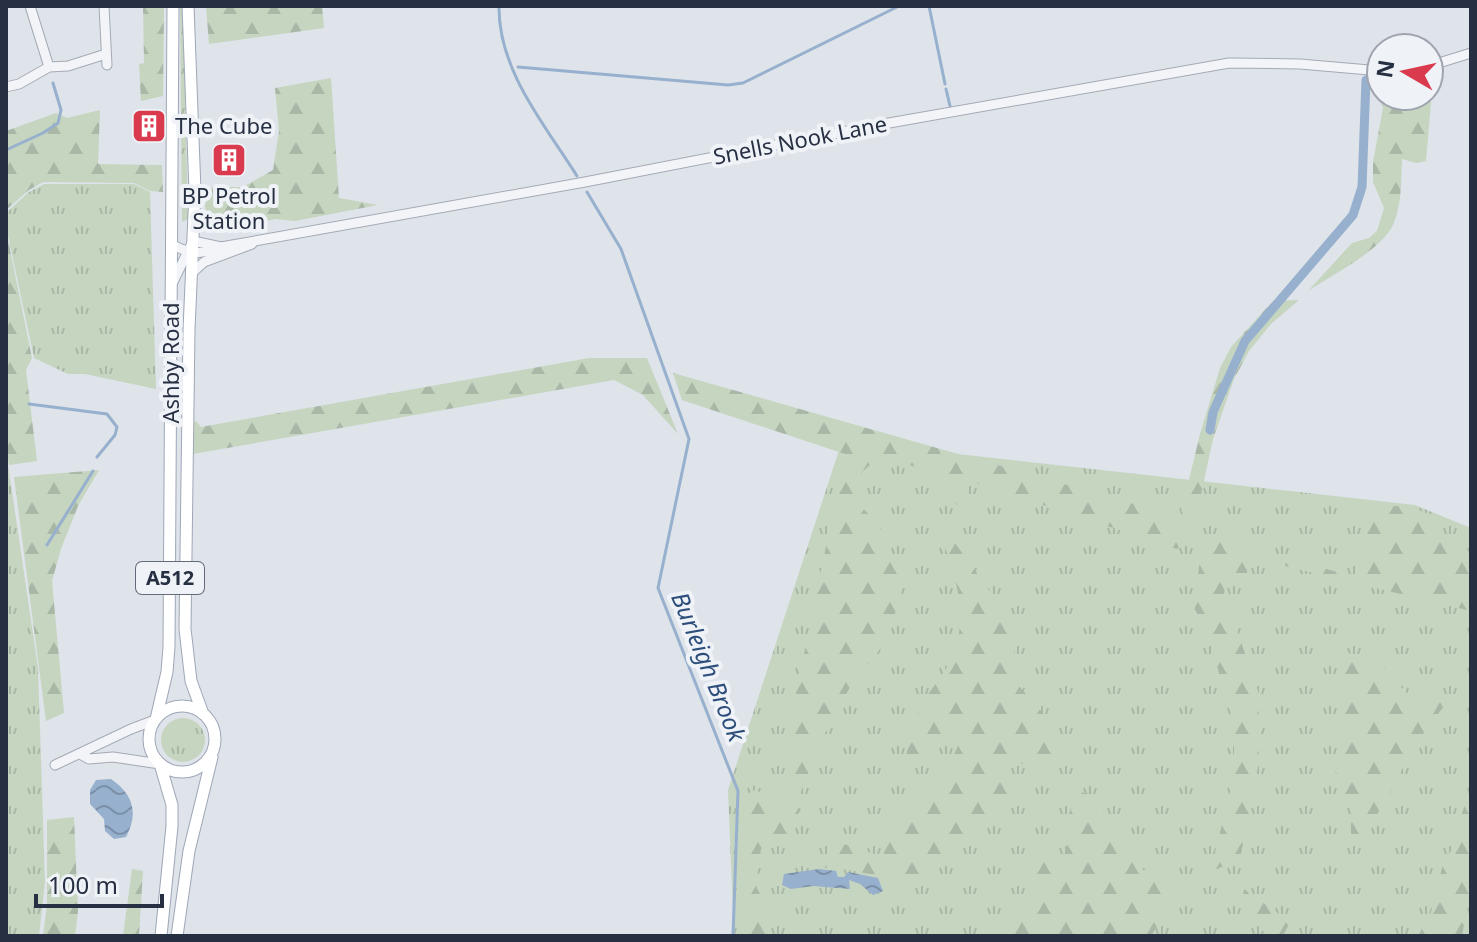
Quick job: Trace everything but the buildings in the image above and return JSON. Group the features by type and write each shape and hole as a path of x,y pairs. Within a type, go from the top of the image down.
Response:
{"main road":[{"name":"Ashby Road","path":"156,720 169,647 173,6"},
{"name":"Ashby Road","path":"188,6 194,138 185,643 191,681 203,714"},
{"path":"161,936 172,805 149,740 156,720 166,710 179,706 192,707 203,714 215,733 189,851 177,936"},
{"path":"160,764 176,772 193,771 213,753"}],"street":[{"path":"30,6 49,67"},
{"path":"6,87 19,84 49,67 106,59 104,6"},
{"path":"1445,61 1471,53"},
{"name":"Snells Nook Lane","path":"172,244 190,248 221,247 1229,63 1300,64 1365,70"},
{"path":"191,274 204,262 244,249 258,240"},
{"path":"172,284 190,248"},
{"path":"55,765 156,720"},
{"path":"80,754 89,759 113,757 160,764"}],"green space":[{"path":"143,6 164,6 163,96 141,101 139,64 144,63"},
{"path":"180,6 183,6 188,219 182,222"},
{"path":"206,6 322,6 324,28 209,44"},
{"path":"331,78 339,198 378,205 295,221 276,219 219,230 208,222 205,205 212,187 243,187 273,170 279,131 275,88"},
{"path":"100,110 98,164 162,165 163,192 150,191 134,183 43,182 6,210 6,131 56,113 67,118"},
{"path":"1382,112 1430,112 1426,161 1416,163 1402,159 1399,202 1392,227 1366,254 1308,291 1352,243 1369,238 1377,231 1384,208 1373,182 1373,162"},
{"path":"44,184 134,184 150,192 156,389 85,374 68,374 34,358 6,226 6,213 29,192"},
{"path":"6,230 32,358 26,370 37,461 9,465 6,448"},
{"path":"1299,300 1271,324 1249,351 1234,379 1213,439 1193,531 1177,549 961,478 979,514 971,521 929,471 880,456 862,472 861,506 879,526 896,562 902,596 881,648 855,678 824,735 800,794 790,793 796,763 788,732 845,454 682,400 673,373 1180,517 1200,434 1220,368 1231,347 1273,301"},
{"path":"589,358 647,358 678,434 643,395 614,380 193,454 192,425 196,421 201,427"},
{"path":"842,441 1415,505 1471,528 1471,936 734,936 728,790"},
{"path":"6,451 38,668 45,882 39,936 6,936"},
{"path":"99,470 78,506 52,581 64,713 46,721 14,477"},
{"path":"1360,502 1413,508 1434,516 1443,547 1471,552 1471,611 1285,566 1287,558 1355,577 1363,529"},
{"path":"950,536 1000,605 1011,627 1018,685 1042,712 1060,745 1050,759 1000,767 1016,785 1012,798 977,825 944,864 931,874 894,878 825,868 832,840 883,857 898,812 921,798 939,780 958,746 962,733 954,722 919,754 906,757 917,716 947,667 959,636 957,587 942,540"},
{"path":"1203,536 1252,550 1247,573 1229,573 1224,593 1259,694 1259,762 1240,859 1210,872 1234,777 1234,725 1211,645 1194,607"},
{"path":"1343,650 1380,664 1415,702 1438,691 1447,703 1409,757 1374,820 1363,849 1351,833 1351,809 1333,766 1340,736"},
{"path":"183,718 198,725 205,740 198,755 183,762 168,755 161,740 168,725"},
{"path":"1471,788 1471,883 1462,936 1418,936 1431,912 1443,864 1452,849"},
{"path":"755,790 801,809 780,846 761,849 756,886 766,906 769,936 743,936 743,796"},
{"path":"1073,791 1090,794 1147,875 1174,888 1173,902 1151,936 999,936 1046,890 1027,872 1041,860 1063,869"},
{"path":"74,817 78,912 75,936 43,936 47,904 47,820"},
{"path":"132,869 143,871 139,936 123,936"},
{"path":"1244,889 1290,922 1283,936 1266,934 1241,909"}],"water":[{"path":"111,779 129,798 133,812 126,837 114,839 105,831 104,819 90,804 90,790 96,780"},
{"path":"819,869 836,871 838,877 844,877 848,872 878,878 883,891 873,895 860,884 849,880 850,889 813,886 791,889 782,885 784,874"}],"waterway":[{"name":"Burleigh Brook","path":"499,6 506,52 515,74 538,117 577,176"},
{"path":"518,67 728,85 743,83 899,6"},
{"path":"929,6 945,84"},
{"path":"6,150 58,123 61,110 53,83"},
{"path":"946,89 950,106"},
{"path":"1210,430 1213,412 1245,341 1353,215 1362,187 1365,107"},
{"name":"Burleigh Brook","path":"587,192 621,249 689,439 658,588 738,791 733,936"},
{"path":"29,404 107,414 117,427 115,435 97,457"},
{"path":"47,545 93,471"}],"place":[{"name":"The Cube","path":"149,126"},
{"name":"BP Petrol Station","path":"229,160"}]}
